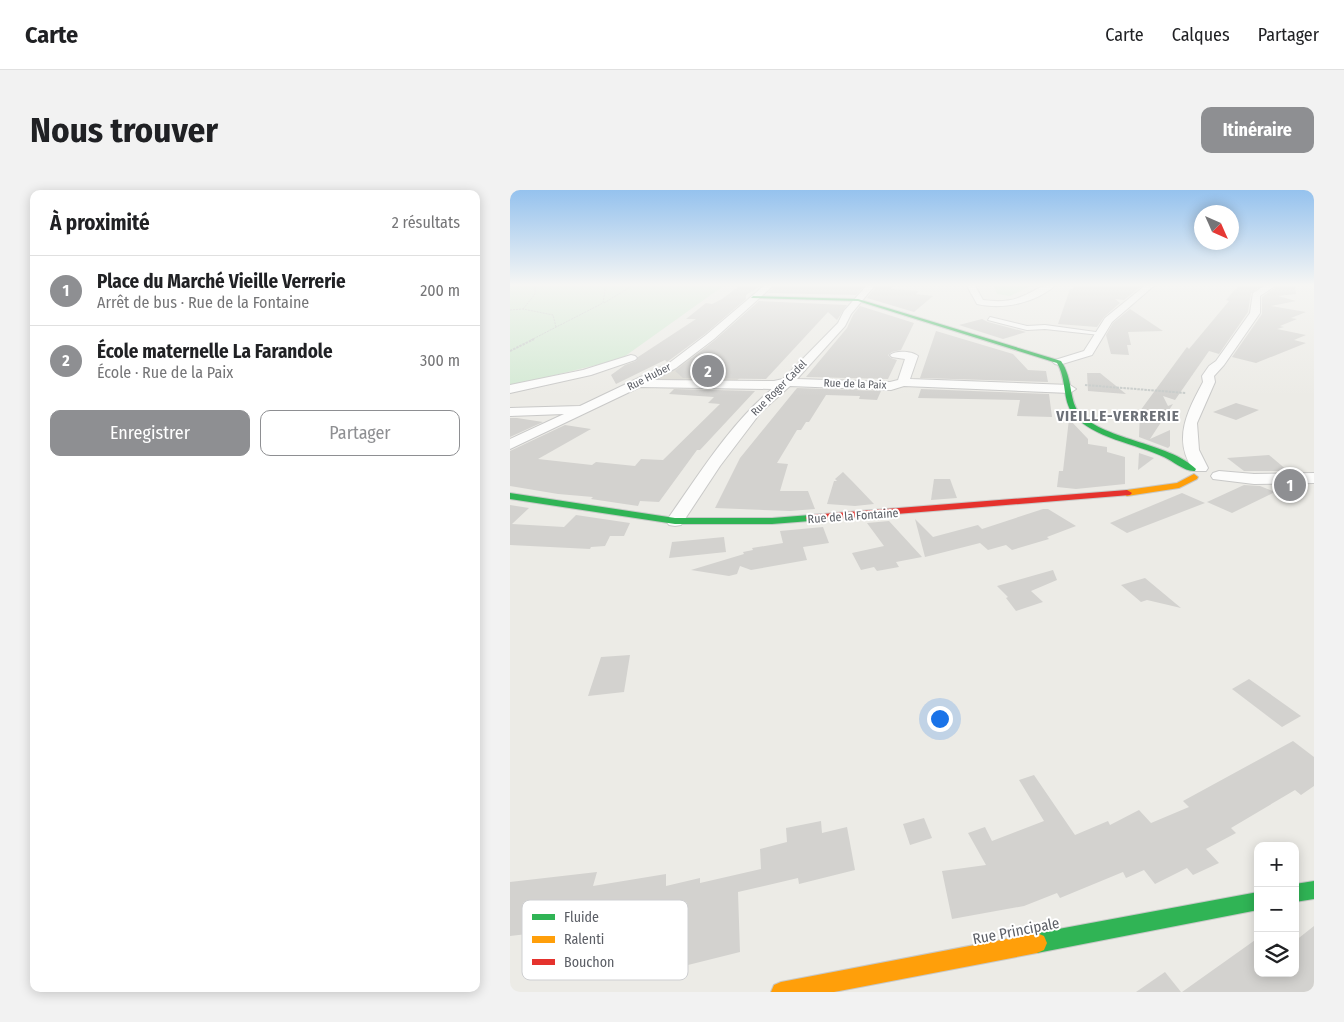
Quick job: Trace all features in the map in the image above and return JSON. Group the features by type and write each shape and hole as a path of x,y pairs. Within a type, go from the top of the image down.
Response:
{"street":[{"name":"Rue Huber","path":"510,445 672,366 725,321"},
{"name":"Rue Roger Cadel","path":"675,521 714,464 756,409 787,382 843,321"},
{"path":"927,321 1059,362 1066,369 1072,406 1080,418 1128,441 1183,462 1195,471"},
{"path":"1059,362 1088,353 1107,321"},
{"path":"1195,471 1191,450 1190,423 1195,416 1201,396 1209,382 1208,376 1213,368 1220,364 1249,321"},
{"path":"896,355 912,356 903,382"},
{"path":"510,389 584,373 631,358"},
{"name":"Rue de la Paix","path":"640,382 774,385 787,382 879,386 892,386 903,382 1070,387"},
{"path":"510,412 584,409"},
{"name":"Rue de la Fontaine","path":"510,496 675,521 772,521 1112,495 1179,485 1195,471 1208,481 1217,479 1219,476 1312,479"},
{"path":"1299,893 1314,890"},
{"name":"Rue Principale","path":"781,992 1254,901"}],"lane":[{"path":"1003,321 1027,328 1044,327 1100,333"}],"path":[{"path":"555,321 556,327"},
{"path":"510,351 567,321"},
{"path":"1070,387 1129,387 1201,396"}],"shaded area":[{"path":"687,358 758,362 735,382 653,380"}],"green space":[{"path":"510,321 674,321 621,359 510,386"}],"building":[{"path":"692,321 720,321 667,362 665,360 616,384 611,375 625,365 636,361 638,357"},
{"path":"736,321 819,321 766,379 683,378 675,371"},
{"path":"850,321 914,323 901,350 888,355 897,360 888,379 806,377 847,328"},
{"path":"973,321 987,321 1026,332 1003,339 959,325"},
{"path":"1059,321 1101,321 1097,327 1058,324"},
{"path":"1149,321 1163,331 1128,332 1131,345 1127,345 1129,355 1111,354 1106,335 1113,323"},
{"path":"1212,321 1241,321 1219,354 1209,351 1175,400 1163,396 1168,406 1173,404 1150,439 1170,430 1170,446 1168,448 1139,437 1140,411 1187,347 1189,349"},
{"path":"1257,321 1291,321 1280,326 1284,327 1277,329 1306,335 1294,340 1306,343 1256,363 1232,357"},
{"path":"936,331 1013,354 1028,370 1046,371 1048,382 920,378"},
{"path":"1087,373 1100,373 1126,394 1088,391"},
{"path":"797,388 881,391 877,400 859,399 860,396 826,395 809,422 806,422 801,430 797,430 777,463 788,464 780,491 808,491 815,509 790,511 715,508 740,458"},
{"path":"674,389 755,391 700,450 697,450 659,502 640,501 638,506 591,499 593,497 558,494 510,486 510,451 565,425 591,429 538,459 592,465 596,462 635,466 641,459 663,460 720,404 708,403 714,397 669,394"},
{"path":"921,389 1049,394 1052,417 1017,416 1020,400 918,398"},
{"path":"1236,403 1259,410 1236,420 1213,412"},
{"path":"510,418 517,418 543,422 510,437"},
{"path":"1069,419 1088,439 1088,444 1107,447 1107,452 1125,457 1125,484 1076,489 1057,487 1059,471 1063,471"},
{"path":"1139,453 1154,458 1138,470"},
{"path":"1269,455 1288,471 1244,471 1227,458"},
{"path":"843,472 874,504 855,506 827,504 834,481 837,481 835,479"},
{"path":"934,479 950,479 957,498 931,500"},
{"path":"1244,485 1260,486 1275,492 1232,513 1207,502"},
{"path":"1182,493 1205,503 1127,533 1110,523"},
{"path":"510,505 529,508 512,524 564,527 576,515 630,523 624,536 610,536 605,546 591,547 590,549 510,545"},
{"path":"1048,509 1076,526 1047,537 1049,539 1012,550 1006,545 988,550 980,543 925,557 915,519 933,537 978,525 982,529"},
{"path":"889,521 922,557 896,562 899,567 877,571 874,567 861,570 852,553 884,546 867,523"},
{"path":"823,527 829,543 803,547 807,560 751,570 740,566 737,574 729,576 691,570 744,554 743,552 753,550 752,548 783,543 780,531"},
{"path":"724,537 726,552 669,558 672,542"},
{"path":"1053,570 1057,580 1031,591 1043,602 1016,611 1006,598 1008,597 997,586"},
{"path":"1145,578 1181,608 1147,600 1141,602 1121,585"},
{"path":"630,655 624,692 588,696 601,657"},
{"path":"1249,679 1301,716 1282,727 1232,689"},
{"path":"1293,741 1314,757 1314,786 1301,795 1295,790 1231,828 1236,833 1206,849 1219,863 1193,875 1187,868 1155,884 1144,870 1126,878 1123,872 1060,898 1057,893 1024,906 952,919 942,871 986,865 968,833 985,827 992,841 1044,821 1019,780 1034,775 1075,835 1108,821 1110,825 1139,810 1151,823 1189,807 1183,801"},
{"path":"924,818 932,838 910,845 903,824"},
{"path":"821,821 822,833 847,827 855,870 799,884 798,878 738,892 740,952 688,965 688,900 522,900 522,935 510,936 510,882 597,872 593,886 666,874 666,886 700,878 700,883 761,869 760,849 787,842 786,828"},
{"path":"1314,926 1314,992 1182,992 1254,941 1254,977 1299,977 1299,938"},
{"path":"1165,972 1181,992 1136,992"}],"traffic: fast":[{"path":"927,321 1059,362 1068,381 1072,406 1081,418 1101,430 1162,453 1192,469"},
{"path":"510,496 675,521 772,521 810,518"},
{"path":"1299,892 1314,890"},
{"path":"1037,943 1254,902"}],"traffic: slow":[{"path":"1127,493 1179,485 1194,477"},
{"path":"781,992 1037,943"}],"traffic: jam":[{"path":"810,518 1127,493"}],"place":[{"name":"École maternelle La Farandole","path":"708,371"},
{"name":"Place du Marché Vieille Verrerie","path":"1290,485"}],"district":[{"name":"VIEILLE-VERRERIE","path":"1118,416"}]}
